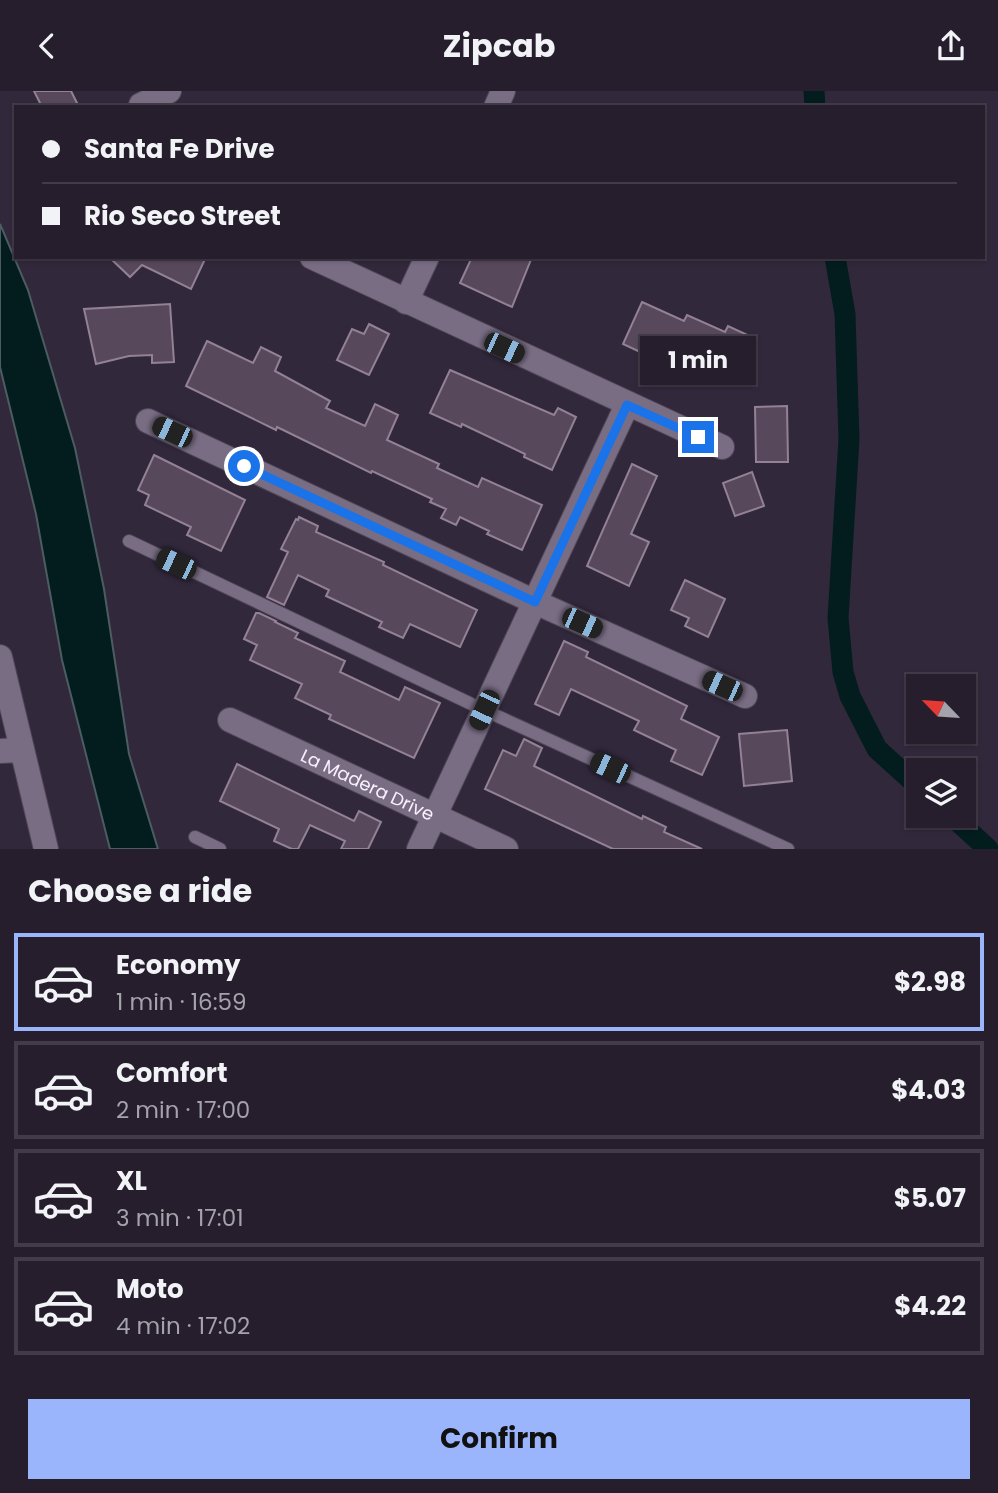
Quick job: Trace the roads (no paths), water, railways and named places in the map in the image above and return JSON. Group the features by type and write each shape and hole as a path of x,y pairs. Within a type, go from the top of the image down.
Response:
{"street":[{"path":"138,101 169,91"},
{"path":"316,259 722,447"},
{"path":"406,302 426,259"},
{"path":"419,849 627,405"},
{"path":"148,421 535,602 745,696"},
{"path":"0,657 11,751 46,849"},
{"name":"La Madera Drive","path":"230,720 506,849"}],"lane":[{"path":"129,541 484,710 788,849"},
{"path":"195,837 220,849"}],"waterway":[{"path":"814,91 815,105"},
{"path":"835,259 845,314 849,439 838,618 843,672 850,696 877,749 906,775"},
{"path":"965,828 988,849"}]}
